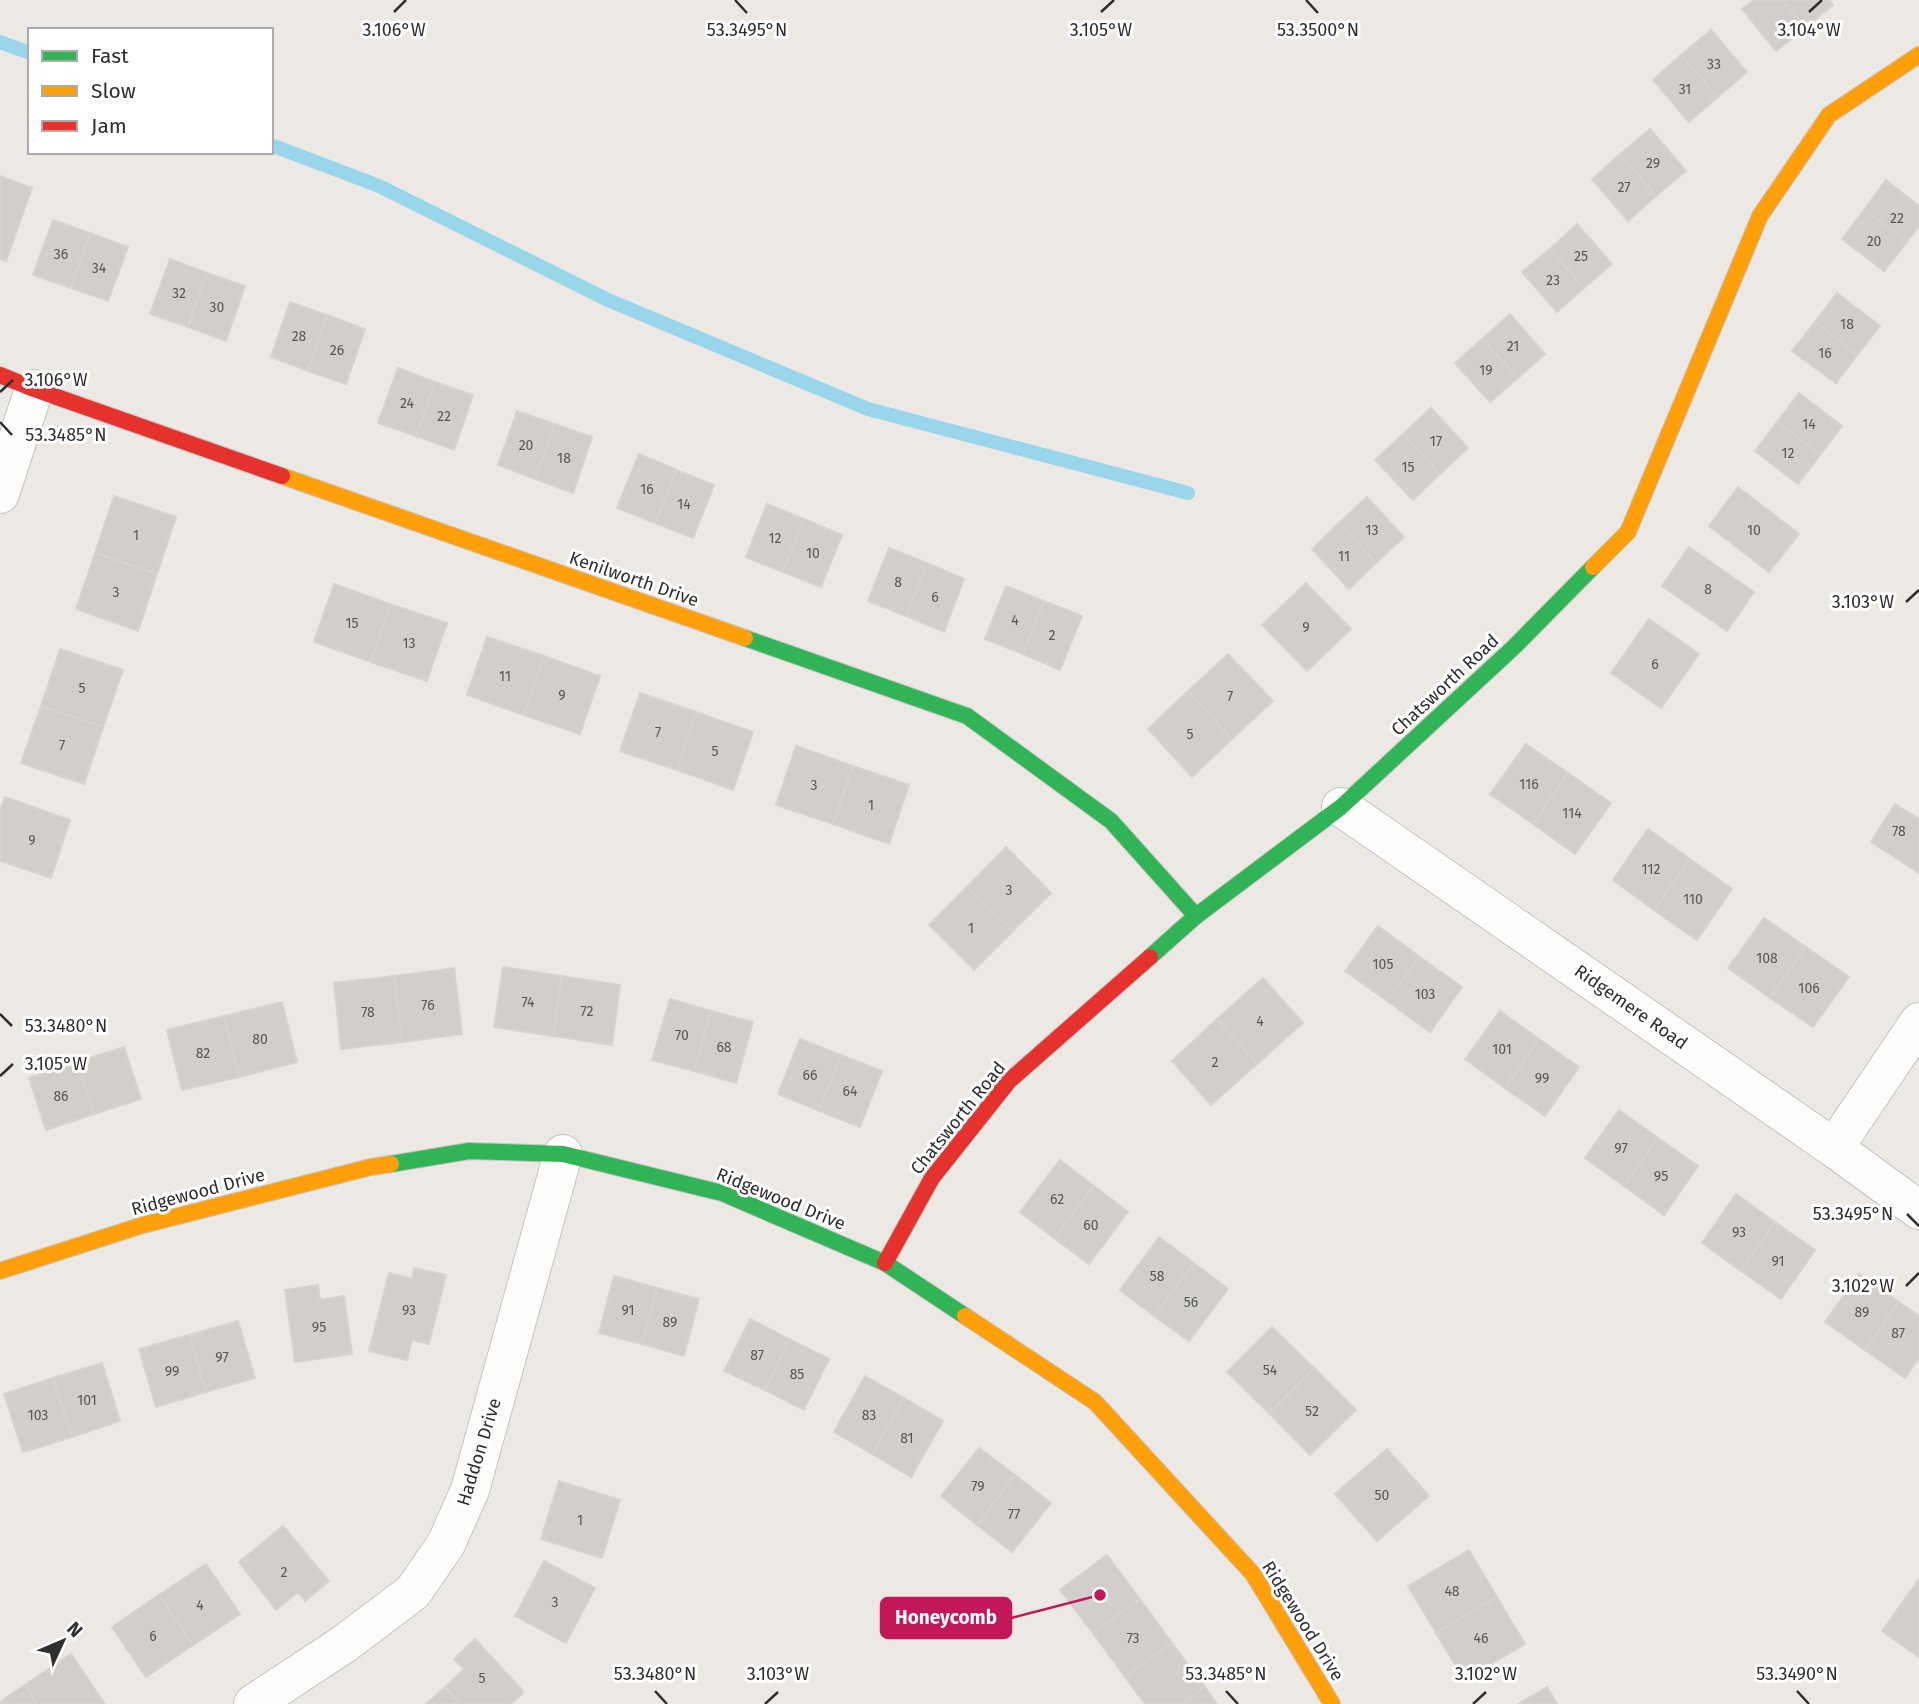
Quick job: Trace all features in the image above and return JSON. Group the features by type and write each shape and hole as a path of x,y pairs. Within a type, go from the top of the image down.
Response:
{"street":[{"name":"Chatsworth Road","path":"885,1263 932,1178 1009,1081 1196,916 1341,807 1514,647 1628,532 1760,216 1829,115 1919,55"},
{"path":"0,495 17,382"},
{"name":"Kenilworth Drive","path":"17,382 967,716 1111,821 1196,916"},
{"name":"Ridgemere Road","path":"1341,807 1834,1148 1919,1210"},
{"path":"1834,1148 1919,1022"},
{"name":"Ridgewood Drive","path":"0,1271 143,1225 371,1167 469,1152 563,1154 722,1193 885,1263 1095,1402 1253,1574 1332,1704"},
{"name":"Haddon Drive","path":"253,1704 344,1644 413,1592 446,1544 470,1490 563,1154"}],"building":[{"path":"1754,0 1782,0 1805,28 1776,51 1742,9"},
{"path":"1782,0 1829,0 1833,5 1805,28"},
{"path":"1711,30 1747,72 1718,97 1681,55"},
{"path":"1681,55 1718,97 1689,122 1653,80"},
{"path":"1650,129 1686,171 1656,196 1620,154"},
{"path":"1620,154 1656,196 1628,221 1592,179"},
{"path":"0,176 32,188 6,261 0,259"},
{"path":"1886,180 1919,206 1919,226 1907,242 1864,210"},
{"path":"1864,210 1907,242 1884,271 1842,239"},
{"path":"53,220 90,233 71,288 33,275"},
{"path":"1577,224 1612,264 1584,288 1550,249"},
{"path":"90,233 128,247 108,301 71,288"},
{"path":"1550,249 1584,288 1557,312 1522,272"},
{"path":"170,259 207,273 188,327 150,314"},
{"path":"207,273 245,286 226,341 188,327"},
{"path":"1837,293 1880,326 1857,355 1815,322"},
{"path":"290,302 327,315 308,371 271,357"},
{"path":"1510,314 1545,354 1518,378 1482,339"},
{"path":"327,315 365,329 346,384 308,371"},
{"path":"1815,322 1857,355 1836,383 1792,351"},
{"path":"1482,339 1518,378 1490,402 1455,363"},
{"path":"398,368 435,382 416,436 378,423"},
{"path":"435,382 473,395 454,450 416,436"},
{"path":"1799,393 1842,426 1820,455 1777,422"},
{"path":"1431,408 1468,448 1440,474 1403,434"},
{"path":"517,411 555,424 535,479 498,465"},
{"path":"1777,422 1820,455 1798,484 1755,451"},
{"path":"555,424 592,437 573,493 535,479"},
{"path":"1403,434 1440,474 1413,500 1375,460"},
{"path":"639,454 677,470 655,523 617,508"},
{"path":"677,470 714,485 693,538 655,523"},
{"path":"1738,487 1799,534 1769,572 1709,526"},
{"path":"114,496 176,517 157,574 95,553"},
{"path":"1367,497 1404,537 1376,563 1339,523"},
{"path":"767,504 804,519 783,572 746,557"},
{"path":"804,519 842,535 821,587 783,572"},
{"path":"1339,523 1376,563 1349,589 1312,549"},
{"path":"1689,547 1754,592 1727,631 1662,586"},
{"path":"889,548 927,563 906,616 868,601"},
{"path":"95,553 157,574 138,631 76,609"},
{"path":"927,563 964,579 944,632 906,616"},
{"path":"1306,583 1351,629 1307,671 1262,625"},
{"path":"334,584 390,604 371,662 314,642"},
{"path":"1006,586 1044,601 1023,654 985,639"},
{"path":"1044,601 1082,616 1060,670 1023,654"},
{"path":"390,604 447,623 427,681 371,662"},
{"path":"1649,619 1699,654 1661,708 1611,673"},
{"path":"487,637 544,656 524,715 467,695"},
{"path":"60,649 123,670 103,727 41,706"},
{"path":"1228,654 1273,701 1232,739 1188,691"},
{"path":"544,656 600,676 580,734 524,715"},
{"path":"1188,691 1232,739 1192,777 1148,729"},
{"path":"640,693 696,712 677,770 620,751"},
{"path":"41,706 103,727 84,784 21,763"},
{"path":"696,712 753,732 733,790 677,770"},
{"path":"1526,744 1568,773 1533,824 1490,794"},
{"path":"796,746 853,766 833,824 776,805"},
{"path":"853,766 909,785 889,844 833,824"},
{"path":"1568,773 1611,803 1575,854 1533,824"},
{"path":"5,797 70,820 51,878 0,861 0,811"},
{"path":"1895,804 1919,819 1919,873 1871,842"},
{"path":"1648,829 1690,859 1654,910 1613,880"},
{"path":"1006,847 1051,893 1013,931 967,887"},
{"path":"1690,859 1732,889 1697,940 1654,910"},
{"path":"967,887 1013,931 974,970 929,925"},
{"path":"1764,918 1806,947 1770,998 1728,968"},
{"path":"1378,926 1420,957 1387,1001 1345,971"},
{"path":"1806,947 1849,977 1813,1027 1770,998"},
{"path":"1420,957 1462,987 1430,1032 1387,1001"},
{"path":"503,967 562,976 553,1036 494,1027"},
{"path":"454,968 462,1034 402,1042 394,976"},
{"path":"394,976 402,1042 341,1049 334,983"},
{"path":"562,976 620,985 612,1045 553,1036"},
{"path":"1263,978 1303,1023 1257,1064 1217,1019"},
{"path":"670,999 711,1011 694,1071 652,1060"},
{"path":"282,1002 297,1062 239,1077 224,1016"},
{"path":"711,1011 753,1022 736,1083 694,1071"},
{"path":"1500,1011 1539,1039 1505,1088 1465,1059"},
{"path":"224,1016 239,1077 182,1090 167,1030"},
{"path":"1217,1019 1257,1064 1211,1105 1172,1061"},
{"path":"800,1039 841,1055 819,1111 778,1094"},
{"path":"1539,1039 1579,1067 1545,1116 1505,1088"},
{"path":"124,1047 141,1099 94,1114 77,1062"},
{"path":"841,1055 882,1071 860,1127 819,1111"},
{"path":"77,1062 94,1114 46,1130 29,1078"},
{"path":"1619,1110 1658,1138 1624,1186 1585,1158"},
{"path":"1658,1138 1698,1166 1664,1215 1624,1186"},
{"path":"1060,1160 1094,1186 1054,1238 1020,1212"},
{"path":"1094,1186 1128,1212 1089,1264 1054,1238"},
{"path":"1736,1194 1775,1222 1741,1271 1702,1243"},
{"path":"1775,1222 1815,1250 1781,1299 1741,1271"},
{"path":"1159,1237 1194,1263 1154,1316 1120,1290"},
{"path":"1194,1263 1228,1289 1189,1341 1154,1316"},
{"path":"414,1268 446,1275 429,1344 412,1340 407,1360 369,1351 389,1273 412,1279"},
{"path":"1859,1274 1899,1302 1865,1350 1825,1322"},
{"path":"614,1276 657,1288 642,1344 599,1333"},
{"path":"318,1285 320,1300 344,1296 352,1354 295,1362 285,1290"},
{"path":"657,1288 699,1299 684,1356 642,1344"},
{"path":"1899,1302 1919,1316 1919,1358 1905,1378 1865,1350"},
{"path":"750,1319 789,1339 765,1390 724,1371"},
{"path":"238,1321 255,1378 206,1392 189,1335"},
{"path":"1272,1327 1314,1368 1269,1413 1227,1372"},
{"path":"189,1335 206,1392 156,1407 139,1349"},
{"path":"789,1339 829,1359 804,1410 765,1390"},
{"path":"102,1363 120,1421 72,1437 53,1378"},
{"path":"1314,1368 1356,1410 1310,1455 1269,1413"},
{"path":"865,1376 904,1398 872,1454 834,1432"},
{"path":"53,1378 72,1437 23,1452 4,1394"},
{"path":"904,1398 943,1421 911,1477 872,1454"},
{"path":"979,1448 1015,1475 977,1525 941,1496"},
{"path":"1387,1449 1429,1496 1377,1541 1335,1494"},
{"path":"1015,1475 1051,1503 1012,1552 977,1525"},
{"path":"559,1481 620,1500 602,1558 541,1539"},
{"path":"283,1526 329,1581 305,1601 298,1592 276,1610 239,1562"},
{"path":"1469,1550 1497,1597 1436,1633 1408,1586"},
{"path":"1107,1555 1140,1599 1093,1633 1060,1590"},
{"path":"544,1561 595,1588 566,1643 515,1616"},
{"path":"206,1564 240,1614 193,1645 159,1595"},
{"path":"1919,1579 1919,1657 1882,1631"},
{"path":"159,1595 193,1645 146,1677 112,1627"},
{"path":"1497,1597 1525,1644 1464,1680 1436,1633"},
{"path":"1140,1599 1172,1643 1125,1677 1093,1633"},
{"path":"475,1639 524,1692 511,1704 461,1704 445,1687 464,1669 454,1659"},
{"path":"1172,1643 1205,1687 1182,1704 1145,1704 1125,1677"},
{"path":"71,1654 105,1704 37,1704 25,1685"},
{"path":"25,1685 37,1704 0,1704 0,1702"},
{"path":"445,1687 461,1704 426,1704"},
{"path":"1205,1687 1217,1704 1182,1704"},
{"path":"1547,1687 1557,1704 1518,1704"}],"waterway":[{"path":"0,42 28,52"},
{"path":"273,146 379,186 608,300 868,409 1188,493"}],"traffic: fast":[{"path":"1150,957 1196,916 1341,807 1514,647 1593,567"},
{"path":"745,638 967,716 1111,821 1196,916"},
{"path":"391,1164 469,1151 563,1154 722,1193 885,1263 965,1316"}],"traffic: slow":[{"path":"1593,567 1628,532 1760,216 1829,115 1919,55"},
{"path":"282,476 745,638"},
{"path":"0,1271 143,1225 391,1164"},
{"path":"965,1316 1095,1402 1253,1574 1332,1704"}],"traffic: jam":[{"path":"0,375 282,476"},
{"path":"885,1263 932,1178 1009,1081 1150,957"}],"place":[{"name":"Honeycomb","path":"1100,1595"}]}
